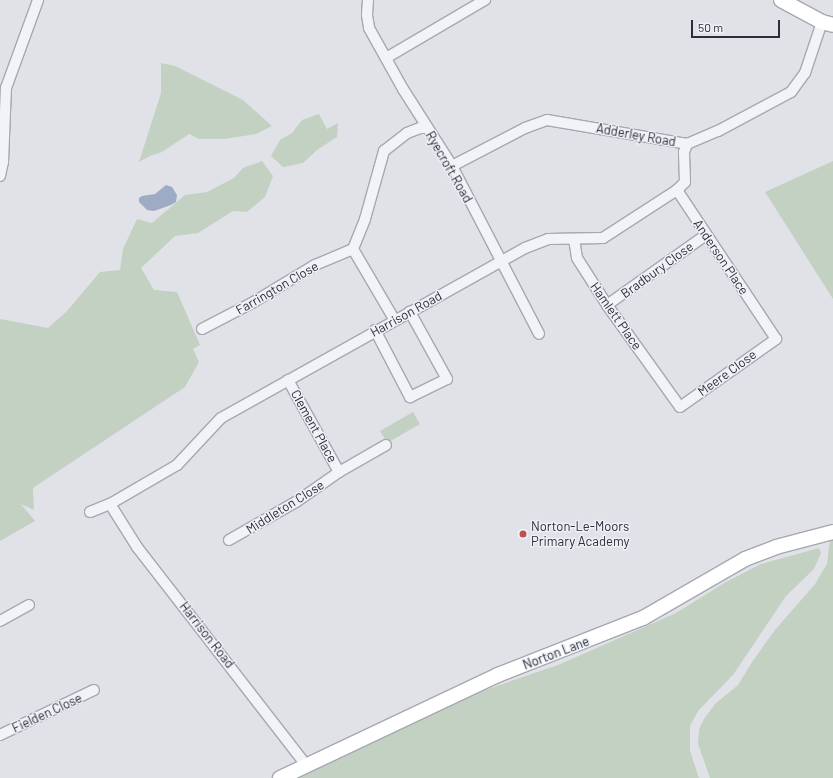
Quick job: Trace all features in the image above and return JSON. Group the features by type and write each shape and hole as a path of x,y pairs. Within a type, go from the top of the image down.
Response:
{"street":[{"path":"0,176 3,162 6,88 38,0"},
{"name":"Ryecroft Road","path":"368,0 367,15 369,28 427,128 452,166 539,334"},
{"path":"386,58 485,0"},
{"path":"781,0 828,24"},
{"name":"Adderley Road","path":"452,166 525,128 547,120 686,144 718,131 791,92 805,73 828,24"},
{"path":"394,319 353,249 364,219 384,151 407,132 420,128 427,128"},
{"path":"677,190 685,182 684,152 686,144"},
{"name":"Anderson Place","path":"677,190 765,323"},
{"name":"Harrison Road","path":"90,512 110,504 177,465 221,418 394,319 410,312 525,248 548,239 603,238 677,190"},
{"name":"Bradbury Close","path":"607,306 706,235"},
{"name":"Hamlett Place","path":"574,239 577,258 607,306 668,390"},
{"name":"Farrington Close","path":"202,329 252,303 315,265 353,249"},
{"path":"375,330 410,397 447,379 410,312"},
{"name":"Meere Close","path":"668,390 680,407 683,405 776,339 765,323"},
{"name":"Clement Place","path":"288,380 339,472"},
{"name":"Middleton Close","path":"229,540 296,502 339,472 386,445"},
{"name":"Harrison Road","path":"110,504 137,547 306,765"},
{"name":"Norton Lane","path":"280,778 498,675 643,618 745,559 776,547 833,532"},
{"path":"0,621 29,605"},
{"name":"Fielden Close","path":"0,735 94,690"}],"green space":[{"path":"161,63 175,66 243,100 272,126 256,134 225,139 199,139 189,134 162,152 139,162 161,93"},
{"path":"319,114 327,129 338,123 337,137 317,150 303,163 283,167 271,156 280,140 292,133 302,120"},
{"path":"262,161 273,176 265,197 247,212 233,211 198,233 175,236 141,268 154,290 177,292 200,345 193,349 199,362 185,387 33,488 34,510 21,504 35,521 0,541 0,319 48,328 67,311 100,272 120,270 123,249 137,219 152,223 185,195 207,192 234,178 243,168"},
{"path":"833,161 833,299 765,192"},
{"path":"413,412 420,424 387,443 380,431"},
{"path":"833,538 833,778 710,778 698,744 699,729 704,719 715,704 738,685 752,662 775,630 815,584 827,564 830,539"},
{"path":"819,548 821,553 814,569 786,596 733,675 698,711 690,726 690,751 699,778 298,778 441,708 485,690 558,665 676,613 726,582 761,564"}],"water":[{"path":"166,185 172,187 177,195 176,202 154,211 147,210 139,202 139,198 142,196 155,194"}],"place":[{"name":"Norton-Le-Moors Primary Academy","path":"523,534"}]}
